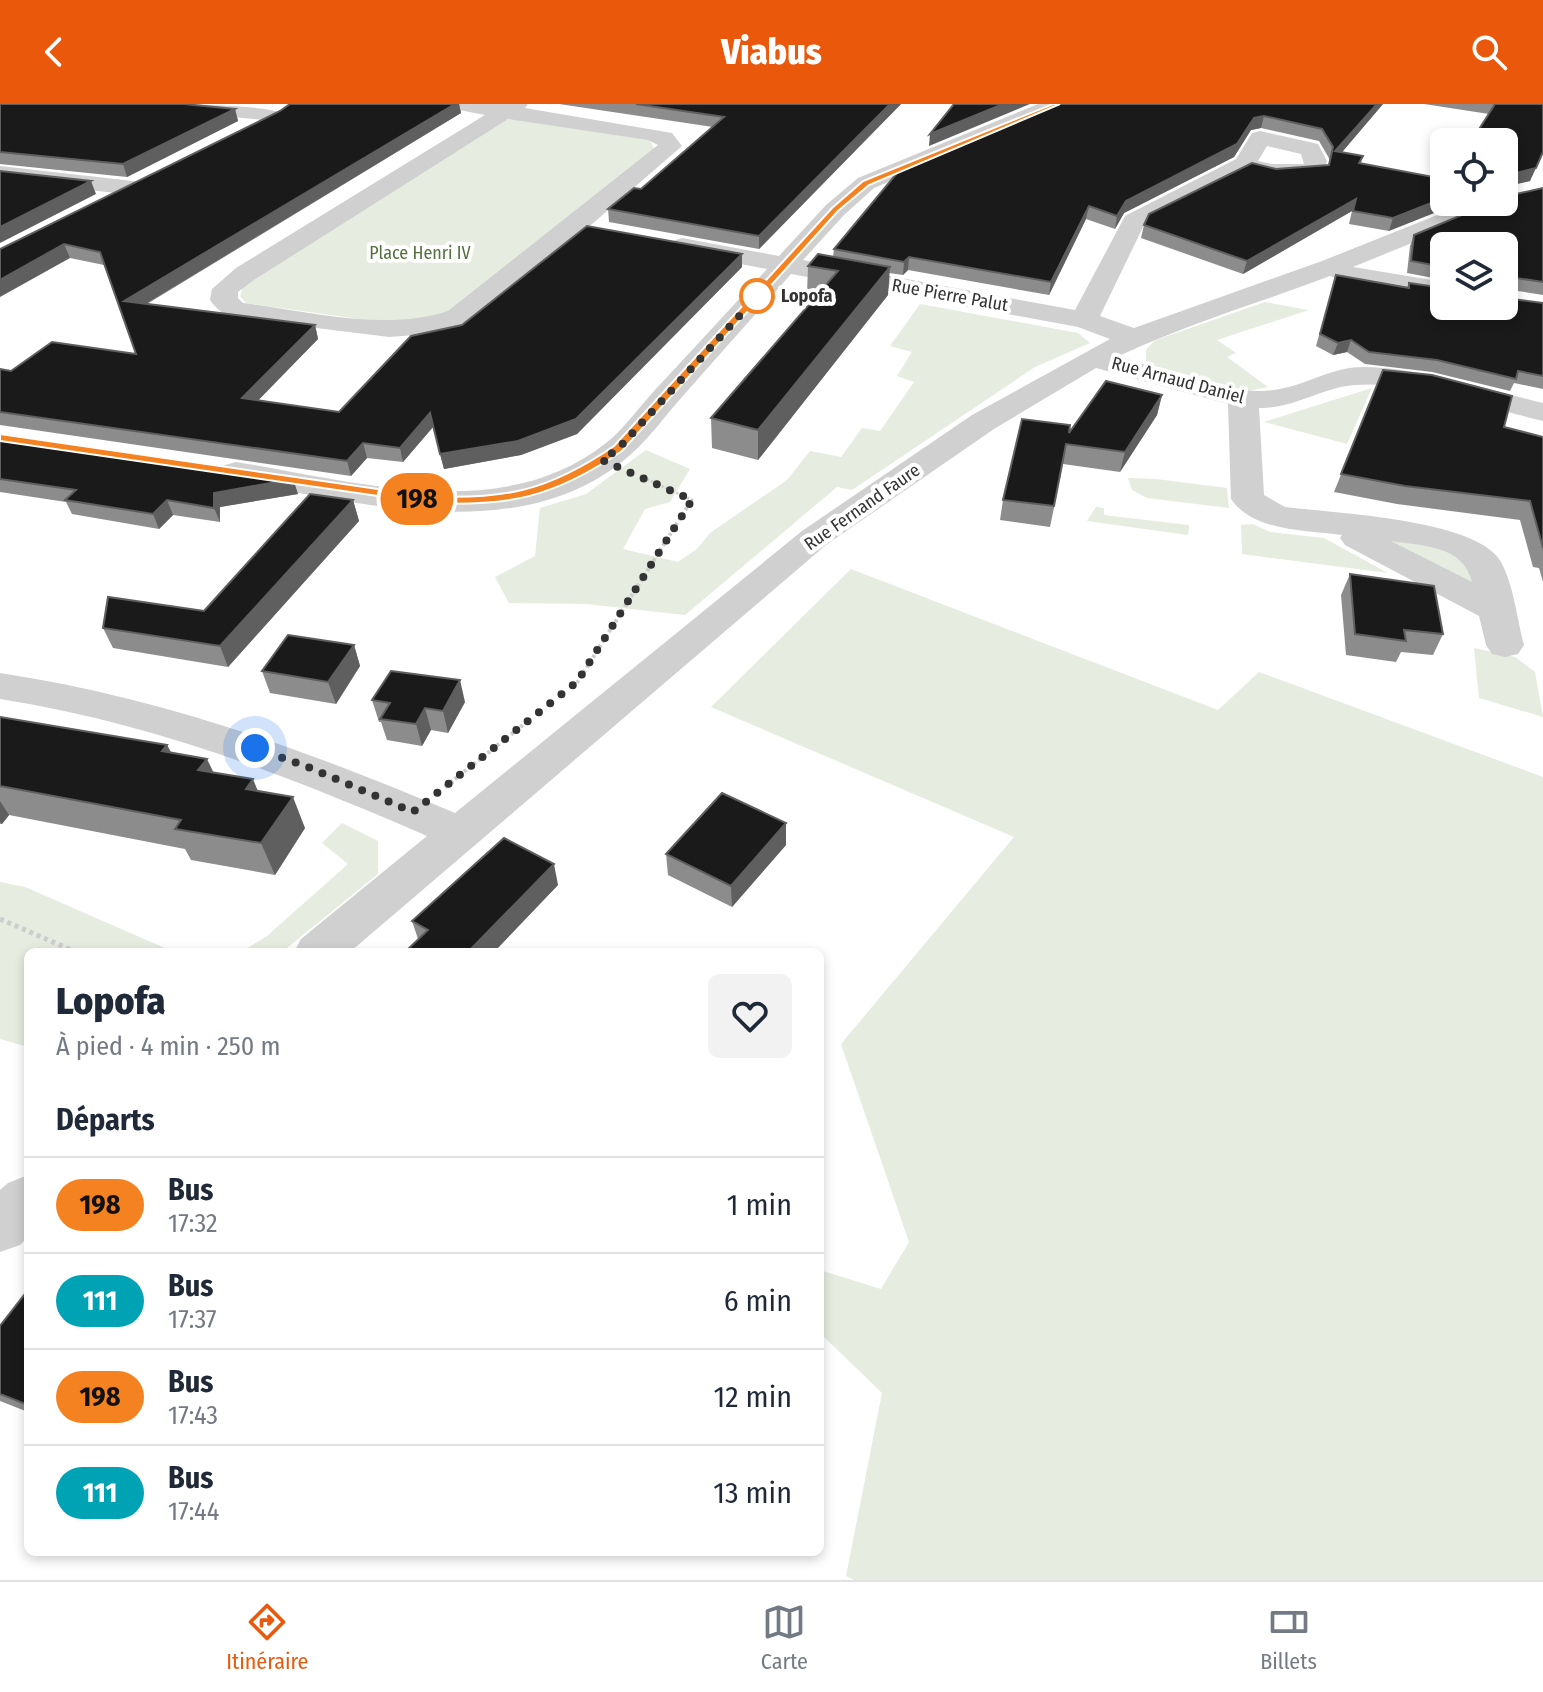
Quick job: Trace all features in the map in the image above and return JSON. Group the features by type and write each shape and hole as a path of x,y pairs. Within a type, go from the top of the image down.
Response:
{"street":[{"path":"161,104 284,109"},
{"path":"456,104 510,108 649,134 664,138 671,146 458,317 430,326 389,329 235,310 224,300 225,289 245,274 510,108"},
{"path":"205,467 426,500 475,502 540,491 580,475 618,449 835,210 866,183 1056,104"},
{"path":"236,135 284,109"},
{"path":"1084,320 1134,221 1245,164"},
{"path":"0,173 133,188"},
{"path":"93,208 159,175"},
{"name":"Rue Fernand Faure","path":"323,948 814,538 983,422 1133,337 1331,267 1457,216"},
{"path":"575,226 606,232"},
{"name":"Rue Pierre Palut","path":"652,240 1084,320 1133,337"},
{"path":"1331,267 1345,274 1430,288"},
{"name":"Rue Arnaud Daniel","path":"1094,357 1243,399 1274,400 1338,377 1364,376 1400,380 1543,412"},
{"path":"1243,399 1248,499 1276,516 1332,525 1501,627"},
{"path":"0,686 46,692 176,721 308,767 460,833"},
{"path":"0,1226 24,1205"}],"path":[{"path":"565,692 577,682 692,500 602,460"},
{"path":"413,812 530,719"},
{"path":"0,919 67,948"}],"green space":[{"name":"Place Henri IV","path":"514,118 649,139 655,150 448,315 401,325 246,303 240,296 243,287 500,121"},
{"path":"1265,302 1309,310 1217,340 1236,353 1227,357 1268,387 1248,391 1157,367 1146,361 1146,349 1156,340"},
{"path":"920,304 1078,333 1090,343 1035,367 852,490 837,487 685,615 587,604 509,603 495,577 535,556 540,508 586,494 646,450 690,469 670,502 645,509 623,549 678,562 697,549 710,533 787,480 810,451 841,457 862,428 880,431 914,382 897,376 912,352 890,346"},
{"path":"1372,388 1347,444 1264,422"},
{"path":"1128,478 1227,488 1229,508 1147,498 1132,490"},
{"path":"1096,507 1104,508 1104,515 1189,525 1188,535 1087,521"},
{"path":"1253,524 1270,532 1324,538 1388,573 1242,554 1241,525"},
{"path":"1363,535 1442,544 1475,562 1476,589 1399,545 1377,542"},
{"path":"851,569 1218,710 1259,672 1543,777 1543,1580 854,1580 846,1576 882,1393 824,1337 824,1271 881,1289 909,1242 841,1044 1014,837 711,707"},
{"path":"1474,648 1515,657 1535,672 1543,717 1479,698"},
{"path":"342,823 378,841 378,874 287,948 248,948 267,936 348,864 322,843"},
{"path":"0,882 25,887 165,948 24,948 24,1046 0,1039"}],"building":[{"path":"0,104 184,104 235,109 123,164 0,152"},
{"path":"290,104 455,104 124,301 315,325 242,398 339,412 411,336 462,325 587,226 742,254 576,419 518,441 440,454 430,413 400,448 363,443 347,461 0,412 0,369 11,371 52,342 136,354 100,252 64,244 0,280 0,249"},
{"path":"636,104 890,104 759,236 608,209 634,188 641,189 724,117"},
{"path":"954,104 1003,104 930,134"},
{"path":"1054,104 1377,104 1335,151 1363,156 1359,163 1430,176 1430,203 1393,218 1353,211 1356,199 1247,261 1144,225 1149,214 1252,163 1276,169 1329,165 1333,147 1322,129 1264,116 1254,118 1237,144 1126,201 1117,216 1089,206 1051,282 909,257 904,262 834,249 902,167"},
{"path":"1495,104 1543,104 1543,152 1536,168 1518,172 1518,128 1480,128"},
{"path":"0,171 91,181 0,227"},
{"path":"1543,188 1543,282 1518,278 1518,232 1430,232 1430,264 1411,261 1414,235 1459,216 1518,216 1518,194"},
{"path":"818,254 890,267 758,430 711,418 838,271 808,266"},
{"path":"1336,275 1409,288 1409,283 1430,286 1430,320 1518,320 1518,300 1543,303 1543,376 1518,371 1516,379 1437,360 1369,352 1351,340 1338,343 1320,334"},
{"path":"1383,370 1432,375 1512,396 1504,427 1543,437 1543,548 1530,501 1405,486 1341,474"},
{"path":"1106,381 1162,395 1125,452 1066,444 1054,506 1003,500 1022,419 1070,425 1069,433"},
{"path":"0,436 293,479 214,493 214,508 167,500 153,514 65,500 76,490 0,479"},
{"path":"310,494 353,500 220,646 103,628 108,597 204,611"},
{"path":"1350,574 1434,586 1443,634 1404,630 1406,641 1355,634"},
{"path":"288,635 354,645 328,682 262,671"},
{"path":"391,671 460,680 443,711 425,708 416,724 380,719 390,703 372,700"},
{"path":"0,717 167,745 162,751 207,759 198,770 253,779 246,789 293,797 261,843 175,829 181,820 0,786"},
{"path":"722,793 786,823 731,886 666,854"},
{"path":"504,838 554,864 472,948 409,948 428,930 412,921"},
{"path":"24,1295 24,1403 0,1394 0,1326"}],"bus line":[{"name":"198","path":"0,437 426,500 475,502 540,491 580,475 618,449 835,210 866,183 1056,104"}],"place":[{"name":"Lopofa","path":"757,296"}],"route":[{"path":"255,748 413,812 577,682 692,500 602,460 618,449 763,290 757,296"}]}
